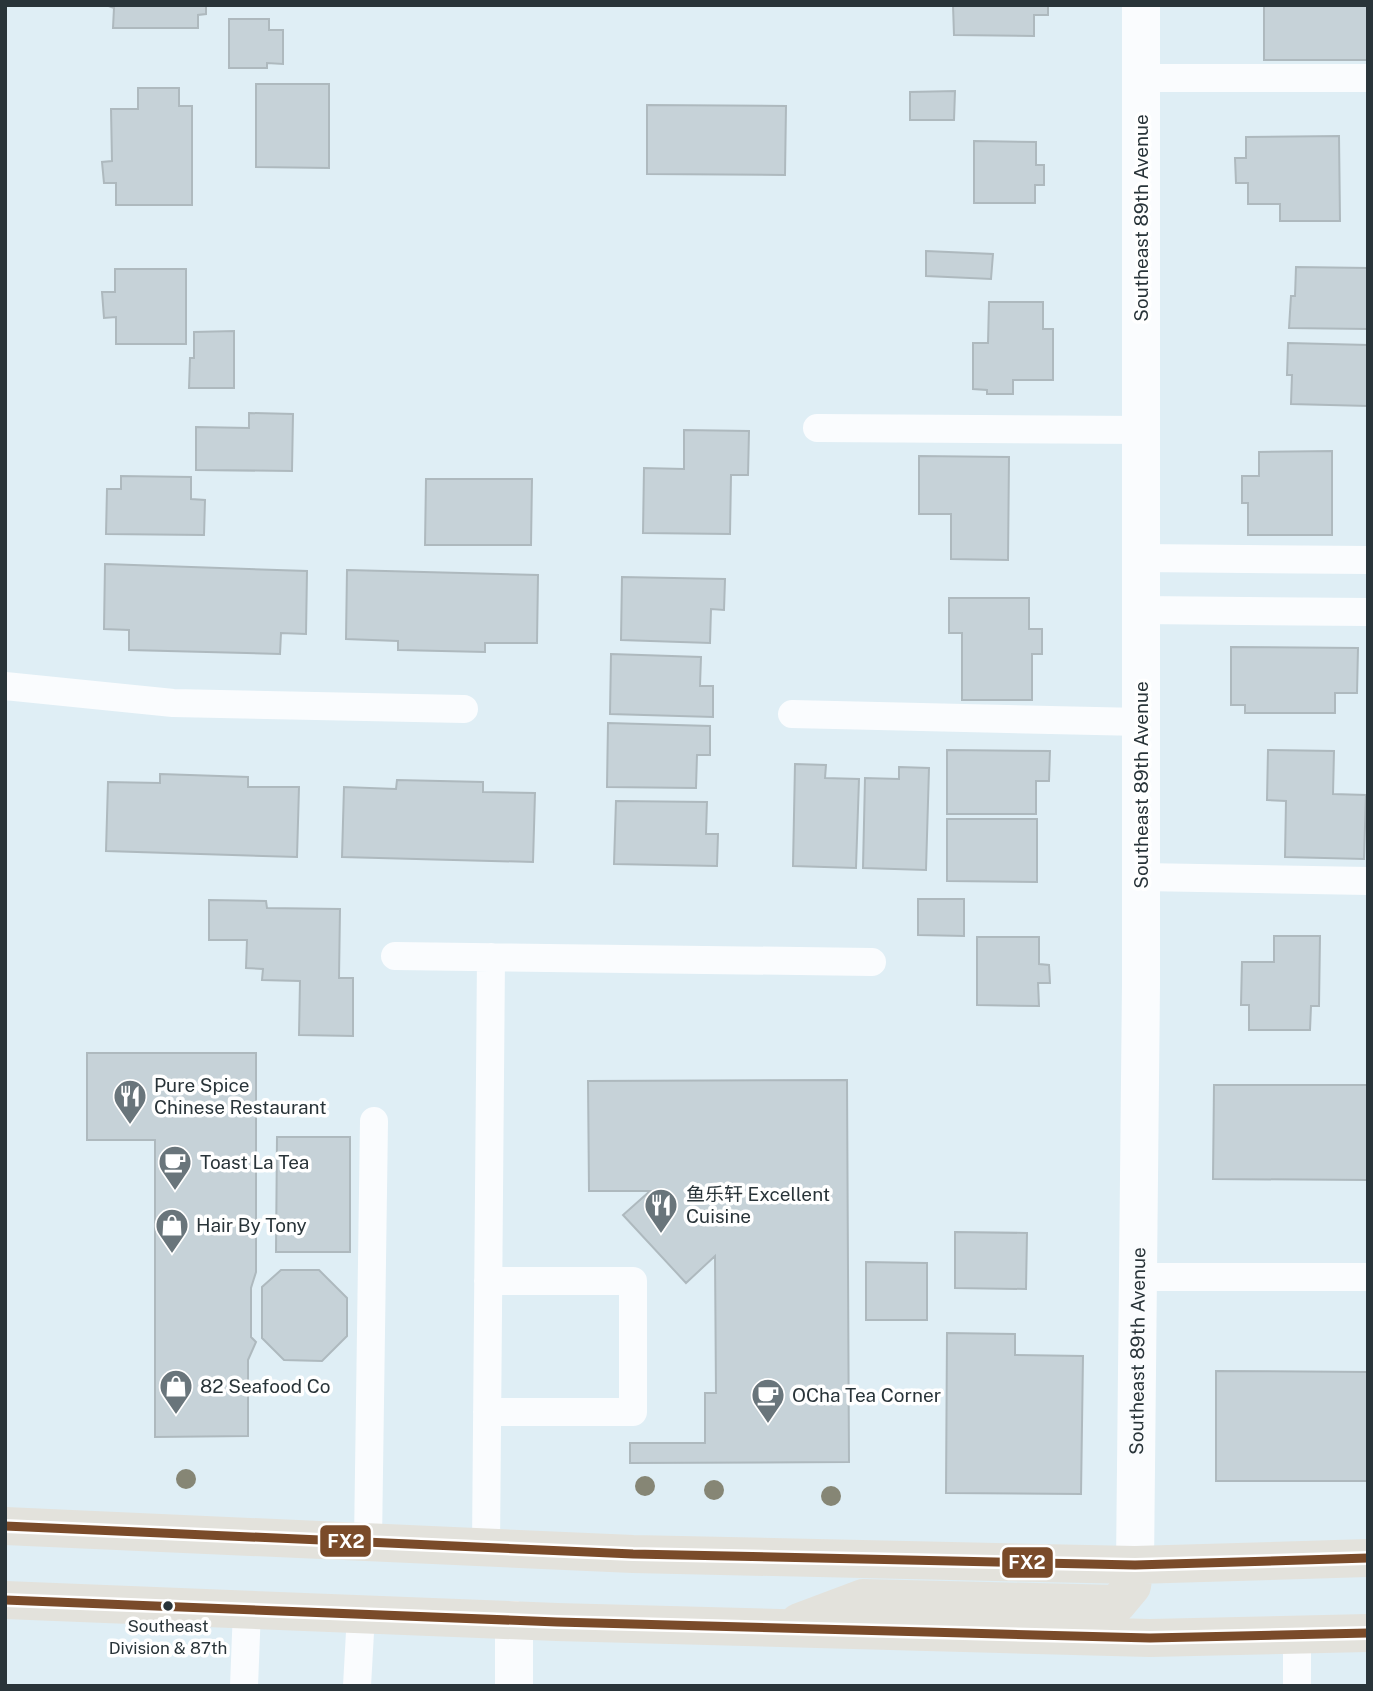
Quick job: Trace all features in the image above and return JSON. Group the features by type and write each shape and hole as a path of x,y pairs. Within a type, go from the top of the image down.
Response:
{"main road":[{"path":"5,1526 646,1554 1135,1565 1368,1558"},
{"path":"780,1629 863,1598 1117,1604 1132,1586 1135,1565"},
{"path":"5,1600 780,1629 1150,1638 1368,1633"}],"street":[{"name":"Southeast 89th Avenue","path":"1135,1565 1141,877 1141,5"},
{"path":"514,1620 514,1686"}],"lane":[{"path":"1141,78 1368,78"},
{"path":"817,428 1141,430"},
{"path":"1141,558 1368,560"},
{"path":"1141,610 1368,612"},
{"path":"5,686 173,703 464,709"},
{"path":"792,714 1141,722"},
{"path":"1141,877 1368,881"},
{"path":"395,956 872,962"},
{"path":"486,1548 491,957"},
{"path":"368,1542 374,1121"},
{"path":"1139,1277 1368,1277"},
{"path":"487,1412 633,1412 633,1282 488,1282"},
{"path":"244,1686 247,1609"},
{"path":"357,1686 361,1614"},
{"path":"1297,1635 1297,1686"}],"building":[{"path":"106,5 206,5 206,14 198,15 198,28 113,28 114,8"},
{"path":"953,5 1048,5 1048,15 1034,15 1034,36 954,35"},
{"path":"1264,5 1368,5 1368,60 1264,60"},
{"path":"229,19 269,19 269,30 283,30 283,64 267,63 267,68 229,68"},
{"path":"256,84 329,84 329,168 256,167"},
{"path":"138,88 179,88 179,106 192,106 192,205 116,205 116,183 104,183 102,162 112,161 111,109 138,109"},
{"path":"955,91 954,120 910,120 910,92"},
{"path":"647,105 786,106 785,175 647,174"},
{"path":"1339,136 1340,221 1280,221 1280,204 1248,204 1248,183 1236,183 1235,158 1246,158 1246,137"},
{"path":"974,141 1036,142 1036,165 1044,165 1044,185 1035,185 1035,203 974,203"},
{"path":"926,251 993,254 991,279 926,276"},
{"path":"1296,267 1368,268 1368,329 1289,328 1291,296 1295,296"},
{"path":"115,269 186,269 186,344 116,344 116,317 104,318 102,292 115,292"},
{"path":"989,302 1043,302 1043,329 1053,329 1053,380 1013,380 1013,394 987,394 987,390 973,389 973,343 988,343"},
{"path":"234,331 234,388 189,388 190,358 194,358 194,332"},
{"path":"1288,343 1368,345 1368,406 1291,404 1292,375 1287,375"},
{"path":"249,413 293,414 292,471 196,470 196,427 249,428"},
{"path":"684,430 749,431 748,475 731,475 730,534 643,533 644,468 684,469"},
{"path":"1332,451 1332,535 1248,535 1248,503 1242,503 1242,476 1259,476 1259,452"},
{"path":"919,456 1009,457 1008,560 951,559 951,514 919,514"},
{"path":"121,476 191,477 191,499 205,500 204,535 106,534 107,489 121,489"},
{"path":"426,479 532,479 531,545 425,545"},
{"path":"105,564 307,571 306,634 281,633 280,654 129,650 129,630 104,629"},
{"path":"347,570 538,575 537,643 485,643 485,652 398,650 398,641 346,639"},
{"path":"622,577 725,579 724,610 711,609 710,643 621,640"},
{"path":"949,598 1029,598 1029,629 1042,629 1042,654 1032,654 1032,700 962,700 962,633 949,633"},
{"path":"1231,647 1358,648 1357,693 1335,693 1335,713 1245,713 1245,705 1231,705"},
{"path":"611,654 701,657 700,686 713,686 713,717 610,714"},
{"path":"608,723 710,726 710,755 697,755 696,788 607,787"},
{"path":"947,750 1050,751 1049,781 1036,781 1036,814 947,814"},
{"path":"1268,750 1334,751 1333,794 1366,795 1364,859 1285,857 1286,801 1267,800"},
{"path":"795,764 826,765 825,778 859,779 856,868 793,866"},
{"path":"899,767 929,768 926,870 863,868 865,778 899,779"},
{"path":"160,774 248,777 248,787 299,787 297,857 106,851 108,782 160,783"},
{"path":"397,780 483,782 483,792 535,793 533,862 342,857 344,787 396,789"},
{"path":"616,801 707,802 706,834 718,834 717,866 614,864"},
{"path":"947,819 1037,819 1037,882 947,881"},
{"path":"918,899 964,899 964,936 918,935"},
{"path":"209,900 266,901 267,908 340,909 339,978 353,978 353,1036 299,1035 300,981 262,980 263,969 246,968 247,940 209,940"},
{"path":"1274,936 1320,936 1319,1006 1311,1006 1310,1030 1249,1030 1249,1005 1241,1005 1242,962 1274,962"},
{"path":"977,937 1039,937 1039,964 1049,965 1050,983 1038,983 1039,1006 977,1005"},
{"path":"87,1053 256,1053 256,1272 251,1288 251,1337 256,1342 248,1360 248,1436 155,1437 155,1140 87,1140"},
{"path":"847,1080 849,1462 630,1463 630,1443 705,1443 705,1393 716,1393 715,1256 686,1283 623,1215 650,1191 589,1191 588,1081"},
{"path":"1214,1085 1368,1085 1368,1180 1213,1179"},
{"path":"277,1137 350,1137 350,1252 276,1252"},
{"path":"955,1232 1027,1233 1026,1289 955,1288"},
{"path":"866,1262 927,1263 927,1320 866,1320"},
{"path":"281,1270 319,1270 347,1298 347,1336 322,1361 284,1360 262,1338 262,1287"},
{"path":"947,1333 1015,1334 1015,1355 1083,1356 1081,1494 946,1493"},
{"path":"1216,1371 1368,1372 1368,1481 1216,1481"}],"transit line":[{"name":"FX2","path":"5,1526 633,1554 1135,1565 1368,1558"},
{"name":"FX2","path":"5,1600 557,1622 1150,1638 1368,1633"}],"place":[{"name":"Pure Spice Chinese Restaurant","path":"130,1126"},
{"name":"Toast La Tea","path":"175,1192"},
{"name":"鱼乐轩 Excellent Cuisine","path":"661,1235"},
{"name":"Hair By Tony","path":"172,1255"},
{"name":"82 Seafood Co","path":"176,1416"},
{"name":"OCha Tea Corner","path":"768,1425"},
{"name":"Southeast Division & 87th","path":"168,1606"}]}
